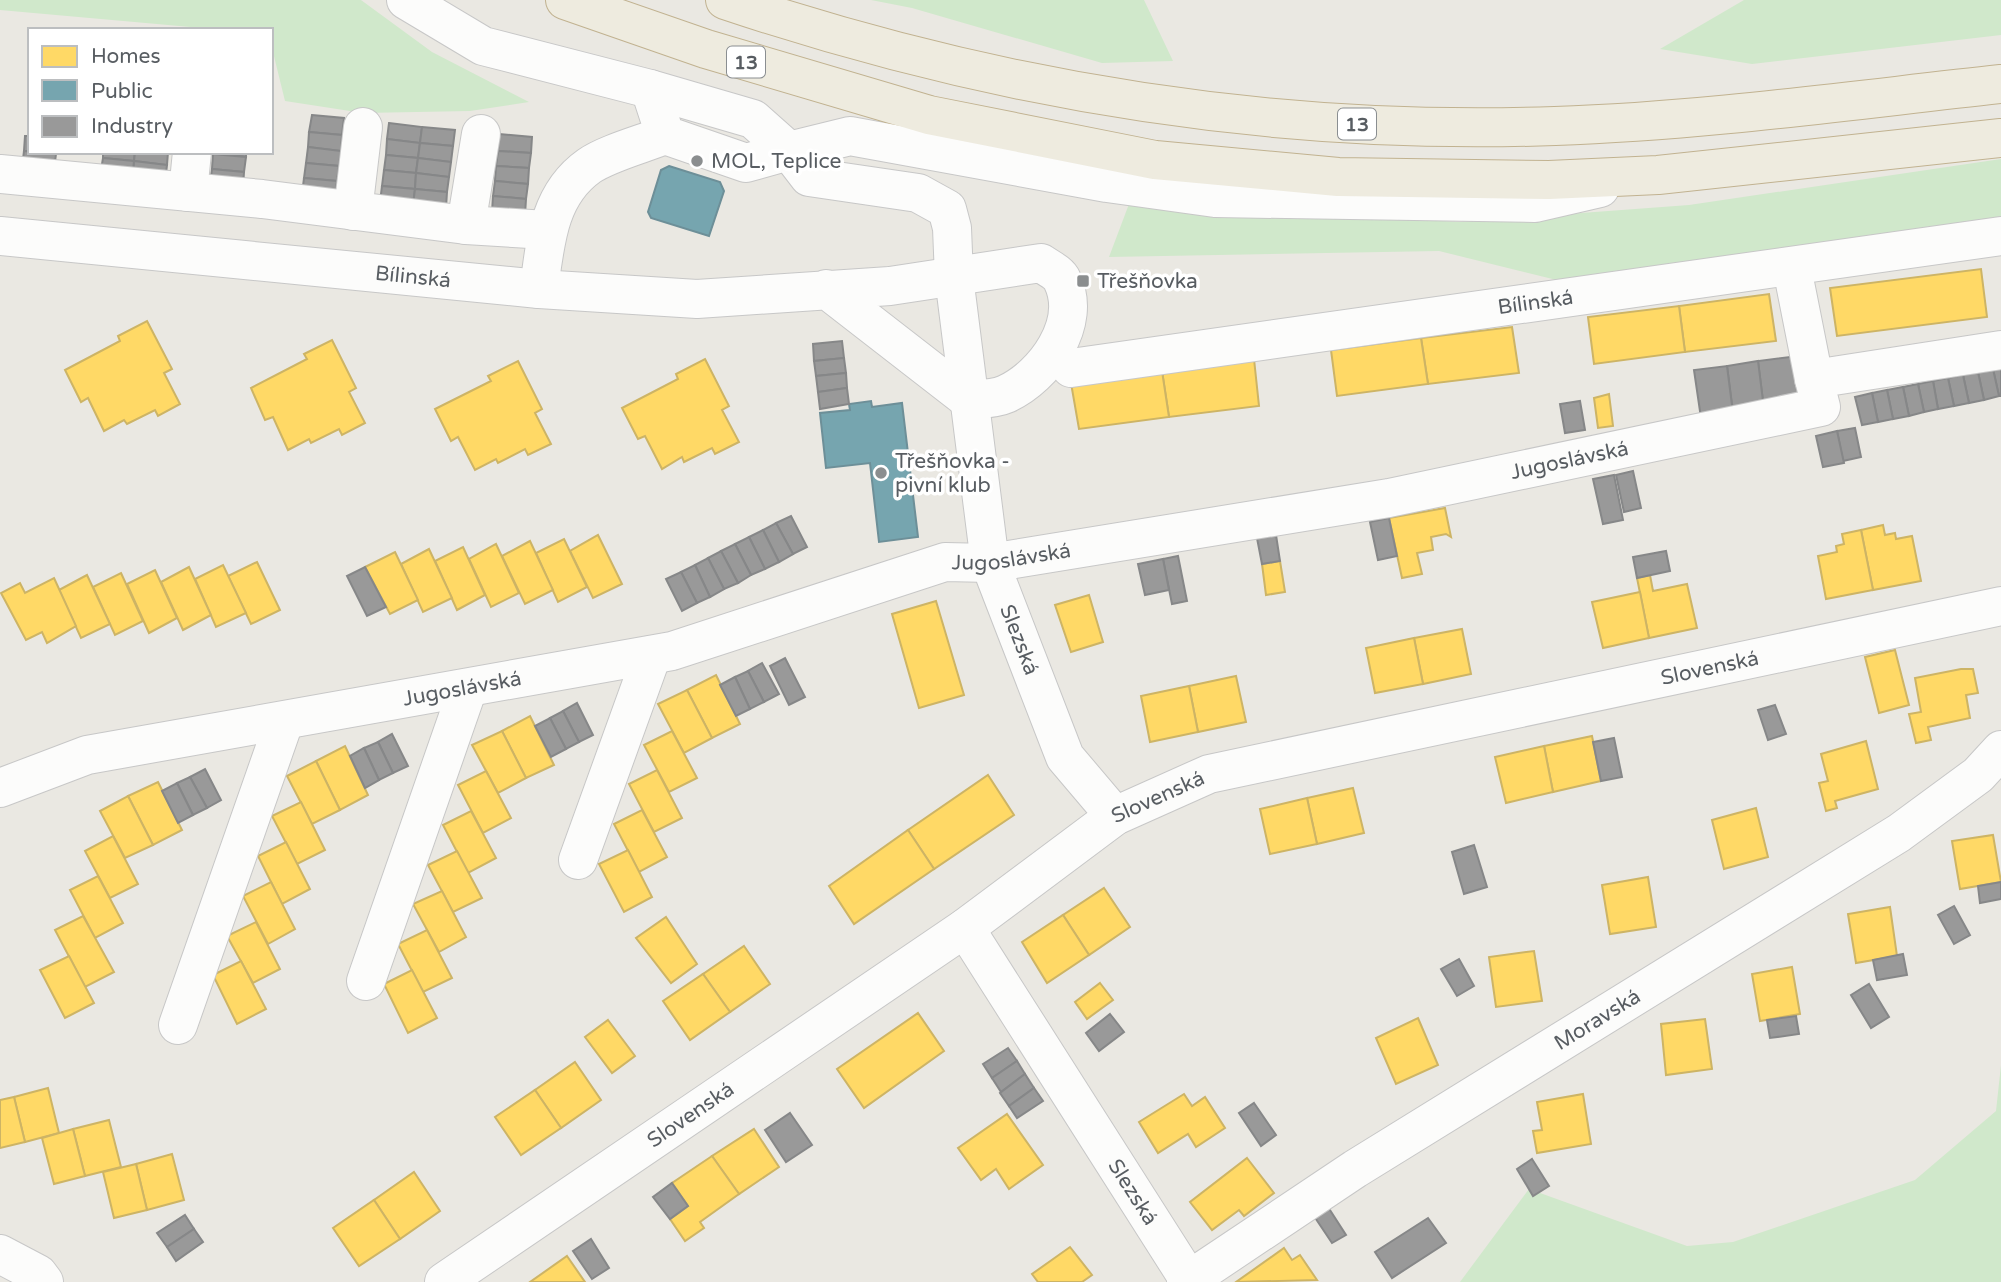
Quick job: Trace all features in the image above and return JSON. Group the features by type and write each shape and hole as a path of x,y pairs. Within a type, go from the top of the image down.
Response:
{"highway":[{"name":"13","path":"565,0 706,49 929,115 1155,160 1377,178 1549,180 1658,175 2001,138"},
{"name":"13","path":"725,0 879,48 1063,90 1240,117 1340,123 1553,127 1662,121 2001,84"}],"street":[{"path":"406,0 483,46 753,119 789,150"},
{"path":"650,89 665,135"},
{"path":"353,211 363,127"},
{"path":"466,225 481,134"},
{"path":"539,289 547,230 559,197 589,166 665,135 746,163 850,136 1107,183 1215,198 1376,203 1535,202 1658,175"},
{"name":"Slezská","path":"789,150 809,177 918,192 947,209 968,400 990,563 1065,757 1115,816"},
{"path":"188,192 192,154"},
{"path":"0,174 74,166 188,192 466,225 547,230"},
{"name":"Bílinská","path":"0,236 539,289 697,299 890,286 1041,263 1062,277 1069,302 1068,324 1059,346 1033,373 1006,394 968,400"},
{"name":"Bílinská","path":"1071,368 1792,268 2001,236"},
{"path":"1792,268 1814,379 2001,349"},
{"path":"826,289 968,400"},
{"name":"Jugoslávská","path":"0,788 87,755 652,655 705,641 945,562 990,563 1390,498 1821,407 1814,379"},
{"name":"Slovenská","path":"444,1282 965,928 1115,816 1209,774 2001,606"},
{"path":"578,860 652,655"},
{"path":"366,981 468,688"},
{"path":"178,1024 284,722"},
{"name":"Moravská","path":"1188,1281 1355,1169 1899,833 1978,775 2001,750"},
{"name":"Slezská","path":"965,928 1188,1281"},
{"path":"0,1254 38,1274 44,1282"}],"green space":[{"path":"0,0 361,0 432,52 529,102 470,111 363,113 285,101 273,52 273,28 202,28 0,10"},
{"path":"871,0 1144,0 1173,61 1102,63 912,8"},
{"path":"1744,0 2001,0 2001,35 1752,64 1660,49"},
{"path":"2001,159 2001,224 1577,285 1439,251 1109,257 1129,204 1460,222 1689,205"},
{"path":"2001,1065 2001,1282 1460,1282 1529,1189 1687,1246 1733,1242 1915,1180 1996,1111"}],"building: Homes":[{"path":"1981,269 1987,317 1837,336 1830,288"},
{"path":"1769,294 1776,341 1685,352 1679,306"},
{"path":"1679,306 1685,352 1594,364 1588,317"},
{"path":"147,321 172,369 164,373 180,404 158,416 155,410 127,424 124,420 104,431 88,398 81,402 65,370 120,341 118,336"},
{"path":"1512,327 1519,373 1428,384 1421,338"},
{"path":"1421,338 1428,384 1337,396 1331,350"},
{"path":"332,340 356,388 349,392 365,423 342,435 339,429 311,443 309,439 288,450 273,417 265,420 251,388 307,359 304,354"},
{"path":"705,359 729,406 722,410 739,442 715,454 712,448 684,462 682,457 662,469 645,436 638,439 622,408 678,379 676,374"},
{"path":"1254,359 1259,406 1169,417 1162,371"},
{"path":"518,361 542,409 535,413 551,444 528,455 525,449 498,463 496,459 475,470 458,437 451,441 435,409 491,381 488,376"},
{"path":"1162,371 1169,417 1079,429 1071,383"},
{"path":"1609,394 1613,426 1598,428 1594,398"},
{"path":"1445,508 1451,537 1446,534 1431,537 1433,550 1417,553 1422,574 1402,578 1389,518"},
{"path":"1883,525 1885,535 1895,533 1896,539 1912,536 1921,581 1873,590 1861,530"},
{"path":"1861,530 1873,590 1826,599 1818,556 1837,552 1836,546 1844,544 1842,534"},
{"path":"598,535 622,584 593,598 570,551"},
{"path":"564,539 587,587 558,602 536,553"},
{"path":"530,541 553,590 525,604 502,556"},
{"path":"496,544 519,593 491,607 469,559"},
{"path":"463,547 485,595 457,610 435,561"},
{"path":"429,549 452,598 423,612 401,564"},
{"path":"395,552 418,600 390,614 365,567"},
{"path":"1280,561 1285,592 1266,595 1262,564"},
{"path":"257,562 280,610 251,624 228,576"},
{"path":"223,565 246,613 216,627 195,579"},
{"path":"189,567 211,615 183,630 161,582"},
{"path":"155,570 177,618 149,633 127,584"},
{"path":"121,573 143,621 115,635 93,587"},
{"path":"87,575 110,624 81,638 59,590"},
{"path":"1650,575 1653,591 1687,584 1697,628 1649,638 1637,578"},
{"path":"54,578 76,626 47,643 42,632 26,640 1,593 20,583 25,593"},
{"path":"1640,592 1649,638 1603,648 1592,602"},
{"path":"1089,595 1103,642 1071,652 1055,605"},
{"path":"936,601 964,695 919,708 892,614"},
{"path":"1462,629 1471,674 1423,684 1414,638"},
{"path":"1414,638 1423,684 1375,693 1366,648"},
{"path":"1895,650 1909,705 1879,713 1865,657"},
{"path":"1973,669 1978,693 1966,695 1970,718 1928,727 1931,740 1916,743 1909,714 1921,712 1915,678"},
{"path":"716,675 740,724 712,738 687,690"},
{"path":"1236,676 1246,722 1198,732 1189,686"},
{"path":"1189,686 1198,732 1150,742 1141,696"},
{"path":"687,690 712,738 684,753 658,704"},
{"path":"530,716 554,765 526,778 502,731"},
{"path":"502,731 526,778 498,793 472,745"},
{"path":"672,731 697,778 669,792 644,745"},
{"path":"1592,736 1601,781 1553,792 1544,746"},
{"path":"1866,741 1878,789 1835,801 1837,808 1826,811 1819,783 1828,781 1821,754"},
{"path":"345,746 368,795 340,810 316,761"},
{"path":"1544,746 1553,792 1506,803 1495,757"},
{"path":"316,761 340,810 312,824 287,776"},
{"path":"657,770 682,818 654,832 629,784"},
{"path":"486,771 511,818 483,833 458,785"},
{"path":"988,775 1014,815 934,869 908,830"},
{"path":"158,782 182,830 153,845 128,796"},
{"path":"1353,788 1364,833 1317,844 1307,798"},
{"path":"128,796 153,845 125,858 100,811"},
{"path":"1307,798 1317,844 1270,854 1260,809"},
{"path":"301,802 325,850 297,864 272,816"},
{"path":"1756,808 1768,857 1724,869 1712,820"},
{"path":"642,810 667,857 639,872 614,824"},
{"path":"471,811 496,858 468,873 443,825"},
{"path":"908,830 934,869 854,924 829,886"},
{"path":"1993,835 2001,882 1960,889 1952,841"},
{"path":"113,836 138,884 110,898 85,851"},
{"path":"286,842 310,889 282,904 258,856"},
{"path":"628,850 652,897 624,912 599,864"},
{"path":"457,851 482,898 453,912 428,865"},
{"path":"98,876 123,923 95,938 70,890"},
{"path":"1648,877 1656,927 1610,934 1602,885"},
{"path":"271,882 295,929 268,944 243,896"},
{"path":"1104,888 1130,927 1089,955 1063,915"},
{"path":"442,891 466,937 439,952 413,904"},
{"path":"1890,907 1897,956 1856,963 1848,914"},
{"path":"1063,915 1089,955 1047,983 1022,942"},
{"path":"83,916 114,972 85,987 55,930"},
{"path":"666,917 697,964 671,983 636,938"},
{"path":"256,922 280,969 253,983 227,936"},
{"path":"427,930 452,978 423,992 398,944"},
{"path":"744,946 770,984 730,1012 703,974"},
{"path":"1534,951 1542,1001 1496,1007 1489,957"},
{"path":"69,956 94,1003 65,1018 40,970"},
{"path":"241,961 266,1009 237,1024 213,975"},
{"path":"1792,967 1800,1014 1760,1021 1752,974"},
{"path":"412,970 437,1018 408,1033 384,984"},
{"path":"703,974 730,1012 690,1040 663,1001"},
{"path":"1100,983 1113,1000 1087,1019 1075,1002"},
{"path":"918,1013 944,1051 864,1108 837,1069"},
{"path":"1418,1018 1438,1065 1396,1084 1376,1038"},
{"path":"1705,1019 1712,1069 1666,1075 1661,1024"},
{"path":"608,1020 635,1056 612,1073 585,1037"},
{"path":"575,1062 601,1100 561,1128 535,1090"},
{"path":"48,1088 59,1133 25,1142 14,1097"},
{"path":"535,1090 561,1128 521,1155 495,1117"},
{"path":"1184,1094 1192,1106 1205,1097 1225,1128 1196,1147 1188,1134 1158,1153 1139,1122"},
{"path":"1583,1094 1591,1144 1537,1153 1533,1131 1542,1130 1537,1102"},
{"path":"14,1097 25,1142 0,1148 0,1100"},
{"path":"1007,1114 1043,1165 1009,1189 996,1169 981,1180 958,1148"},
{"path":"109,1120 121,1167 85,1176 73,1129"},
{"path":"73,1129 85,1176 54,1184 42,1138"},
{"path":"754,1129 779,1167 739,1194 712,1156"},
{"path":"172,1154 184,1200 147,1210 136,1164"},
{"path":"712,1156 739,1194 700,1222 704,1228 685,1241 670,1219 688,1206 672,1183"},
{"path":"1247,1158 1274,1193 1244,1216 1239,1210 1212,1230 1190,1202"},
{"path":"136,1164 147,1210 114,1218 103,1172"},
{"path":"414,1172 440,1211 400,1239 374,1200"},
{"path":"374,1200 400,1239 359,1266 333,1228"},
{"path":"1070,1247 1092,1275 1082,1282 1038,1282 1032,1274"},
{"path":"1284,1248 1292,1260 1300,1255 1317,1280 1236,1282"},
{"path":"567,1256 585,1282 530,1282"}],"building: Public":[{"path":"669,166 720,182 724,191 709,236 651,218 648,212 661,170"},
{"path":"871,401 872,407 902,403 918,537 879,542 870,463 826,468 820,413 850,410 849,404"}],"building: Industry":[{"path":"312,115 344,118 342,135 309,132"},
{"path":"389,123 422,127 420,143 387,139"},
{"path":"422,127 455,130 453,146 420,143"},
{"path":"309,132 342,135 341,151 308,147"},
{"path":"499,134 532,137 531,153 498,151"},
{"path":"25,136 28,136 28,151 24,151"},
{"path":"387,139 420,143 418,158 386,155"},
{"path":"420,143 453,146 451,162 418,158"},
{"path":"308,147 341,151 339,166 306,163"},
{"path":"24,151 28,154 56,154 54,170 22,167"},
{"path":"498,151 531,153 529,168 496,166"},
{"path":"103,154 135,154 134,161 103,158"},
{"path":"135,154 168,154 167,165 134,161"},
{"path":"213,154 246,157 244,172 212,169"},
{"path":"386,155 418,158 416,173 384,170"},
{"path":"103,158 134,161 133,179 100,176"},
{"path":"418,158 451,162 449,177 416,173"},
{"path":"134,161 167,165 165,182 133,179"},
{"path":"306,163 339,166 337,181 304,178"},
{"path":"496,166 529,168 528,184 495,181"},
{"path":"212,169 244,172 243,188 210,185"},
{"path":"384,170 416,173 415,189 382,186"},
{"path":"416,173 449,177 447,192 415,189"},
{"path":"304,178 337,181 335,197 302,194"},
{"path":"495,181 528,184 526,199 493,196"},
{"path":"382,186 415,189 413,205 380,202"},
{"path":"415,189 447,192 446,208 413,205"},
{"path":"493,196 526,199 525,215 492,212"},
{"path":"842,341 844,358 814,361 813,344"},
{"path":"1798,356 1803,396 1763,401 1758,361"},
{"path":"844,358 846,373 816,376 814,361"},
{"path":"1758,361 1763,401 1733,413 1727,366"},
{"path":"1727,366 1733,413 1701,418 1694,370"},
{"path":"2001,367 2001,396 1999,396 1993,369"},
{"path":"1993,369 1999,396 1984,400 1978,372"},
{"path":"1978,372 1984,400 1969,403 1963,375"},
{"path":"846,373 847,388 818,392 816,376"},
{"path":"1963,375 1969,403 1954,406 1948,378"},
{"path":"1948,378 1954,406 1938,409 1933,381"},
{"path":"1933,381 1938,409 1924,412 1918,384"},
{"path":"1918,384 1924,412 1909,416 1903,387"},
{"path":"1903,387 1909,416 1893,419 1887,390"},
{"path":"847,388 849,404 820,409 818,392"},
{"path":"1887,390 1893,419 1878,422 1872,393"},
{"path":"1872,393 1878,422 1862,425 1855,397"},
{"path":"1580,401 1585,430 1565,433 1560,404"},
{"path":"1855,428 1861,457 1843,461 1837,431"},
{"path":"1837,431 1844,463 1823,467 1816,436"},
{"path":"1633,471 1641,508 1624,512 1616,475"},
{"path":"1614,475 1623,520 1603,524 1593,479"},
{"path":"791,516 807,547 793,554 776,523"},
{"path":"1389,518 1397,556 1378,560 1370,522"},
{"path":"776,523 793,554 779,562 763,530"},
{"path":"763,530 779,562 765,569 749,537"},
{"path":"1276,535 1280,561 1262,564 1257,538"},
{"path":"749,537 765,569 751,575 735,544"},
{"path":"735,544 751,575 738,583 721,551"},
{"path":"721,551 738,583 724,589 708,558"},
{"path":"1666,551 1670,571 1637,578 1633,557"},
{"path":"1178,556 1187,601 1172,604 1163,559"},
{"path":"708,558 724,589 710,597 695,565"},
{"path":"1163,559 1169,590 1145,595 1138,564"},
{"path":"695,565 710,597 697,603 681,572"},
{"path":"365,567 386,607 367,616 347,576"},
{"path":"681,572 697,603 682,611 666,579"},
{"path":"785,658 805,697 789,705 770,666"},
{"path":"762,663 779,694 764,702 748,671"},
{"path":"748,671 764,702 750,709 735,677"},
{"path":"735,677 750,709 736,716 720,685"},
{"path":"577,703 593,735 579,742 563,711"},
{"path":"1775,705 1786,734 1768,740 1758,710"},
{"path":"563,711 579,742 566,749 550,718"},
{"path":"550,718 566,749 551,757 535,726"},
{"path":"392,734 408,766 393,773 378,742"},
{"path":"1614,738 1622,777 1601,781 1593,742"},
{"path":"378,742 393,773 379,780 364,748"},
{"path":"364,748 379,780 365,788 350,756"},
{"path":"205,769 221,800 207,808 190,777"},
{"path":"190,777 207,808 193,815 177,783"},
{"path":"177,783 193,815 178,823 162,791"},
{"path":"1474,845 1487,887 1464,894 1452,852"},
{"path":"2001,882 2001,899 1980,903 1978,886"},
{"path":"1954,906 1970,935 1954,944 1938,915"},
{"path":"1903,954 1907,975 1877,980 1873,960"},
{"path":"1459,959 1474,986 1457,996 1441,969"},
{"path":"1869,984 1889,1017 1871,1028 1851,995"},
{"path":"1110,1014 1124,1032 1099,1051 1086,1033"},
{"path":"1796,1016 1799,1034 1770,1038 1767,1020"},
{"path":"1008,1048 1017,1061 992,1078 983,1064"},
{"path":"1017,1061 1025,1074 1001,1092 992,1078"},
{"path":"1025,1074 1034,1088 1009,1106 1000,1093"},
{"path":"1034,1088 1043,1101 1017,1118 1009,1106"},
{"path":"1254,1103 1276,1135 1261,1146 1239,1113"},
{"path":"790,1113 812,1145 786,1162 765,1130"},
{"path":"1532,1159 1549,1186 1533,1196 1517,1169"},
{"path":"672,1183 688,1206 670,1219 653,1197"},
{"path":"1328,1207 1346,1235 1332,1243 1314,1216"},
{"path":"185,1215 194,1229 167,1247 157,1233"},
{"path":"1428,1218 1446,1243 1392,1278 1375,1252"},
{"path":"194,1229 203,1242 176,1261 167,1247"},
{"path":"591,1239 609,1268 592,1279 573,1251"}],"place":[{"name":"MOL, Teplice","path":"697,161"},
{"name":"Třešňovka","path":"1083,281"},
{"name":"Třešňovka - pivní klub","path":"881,473"}]}
